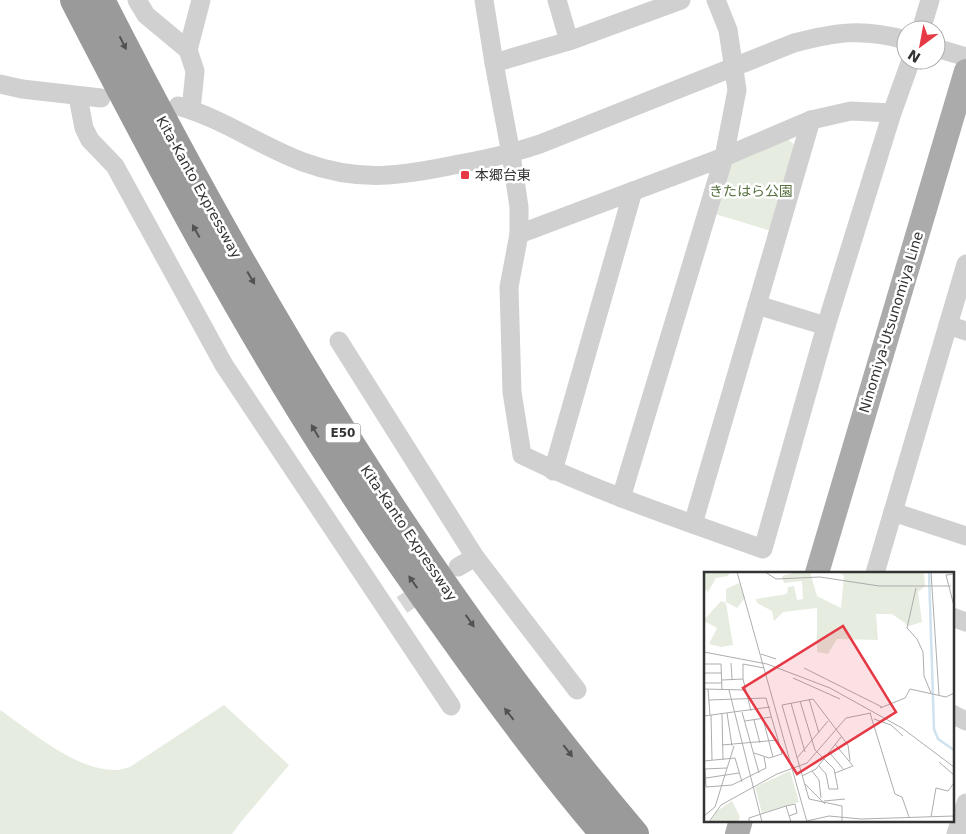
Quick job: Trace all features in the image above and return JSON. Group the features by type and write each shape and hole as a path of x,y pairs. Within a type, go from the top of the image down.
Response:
{"highway":[{"name":"Kita-Kanto Expressway","path":"74,0 135,119 203,243 337,467 412,580 489,688 580,806 604,834"},
{"name":"Kita-Kanto Expressway","path":"100,0 160,118 225,235 356,454 428,562 508,675 596,788 635,834"}],"main road":[{"name":"Ninomiya-Utsunomiya Line","path":"817,572 966,71"}],"street":[{"path":"137,0 146,15 188,50 195,71 184,108 219,121 269,147 304,162 359,176 409,175 511,154 794,43 825,35 869,32 896,38"},
{"path":"188,50 201,0"},
{"path":"484,0 511,154 518,207 518,234 509,287 512,392 522,455 553,471 621,498 763,549 826,326 892,113 907,70"},
{"path":"557,0 569,41"},
{"path":"494,63 569,41 638,8 681,0"},
{"path":"621,498 724,157 736,90 728,30 716,0"},
{"path":"924,20 930,0"},
{"path":"946,51 966,57"},
{"path":"0,84 78,97 101,98"},
{"path":"78,97 84,128 90,140 115,166 224,365 395,609 451,706"},
{"path":"518,234 724,157 811,120 851,111 892,113"},
{"path":"693,524 811,120"},
{"path":"553,471 634,191"},
{"path":"876,572 966,264"},
{"path":"757,305 826,326"},
{"path":"948,325 966,331"},
{"path":"339,341 475,557 577,690"},
{"path":"894,512 965,531"},
{"path":"458,568 475,557"},
{"path":"954,618 966,622"},
{"path":"954,715 966,720"}],"green space":[{"name":"きたはら公園","path":"786,138 796,146 771,231 712,213 732,159"},
{"path":"224,705 289,765 232,834 0,834 0,710 69,757 85,764 115,770 130,767"}],"tunnel":[{"path":"402,605 430,586"}],"place":[{"name":"本郷台東","path":"465,175"}]}
